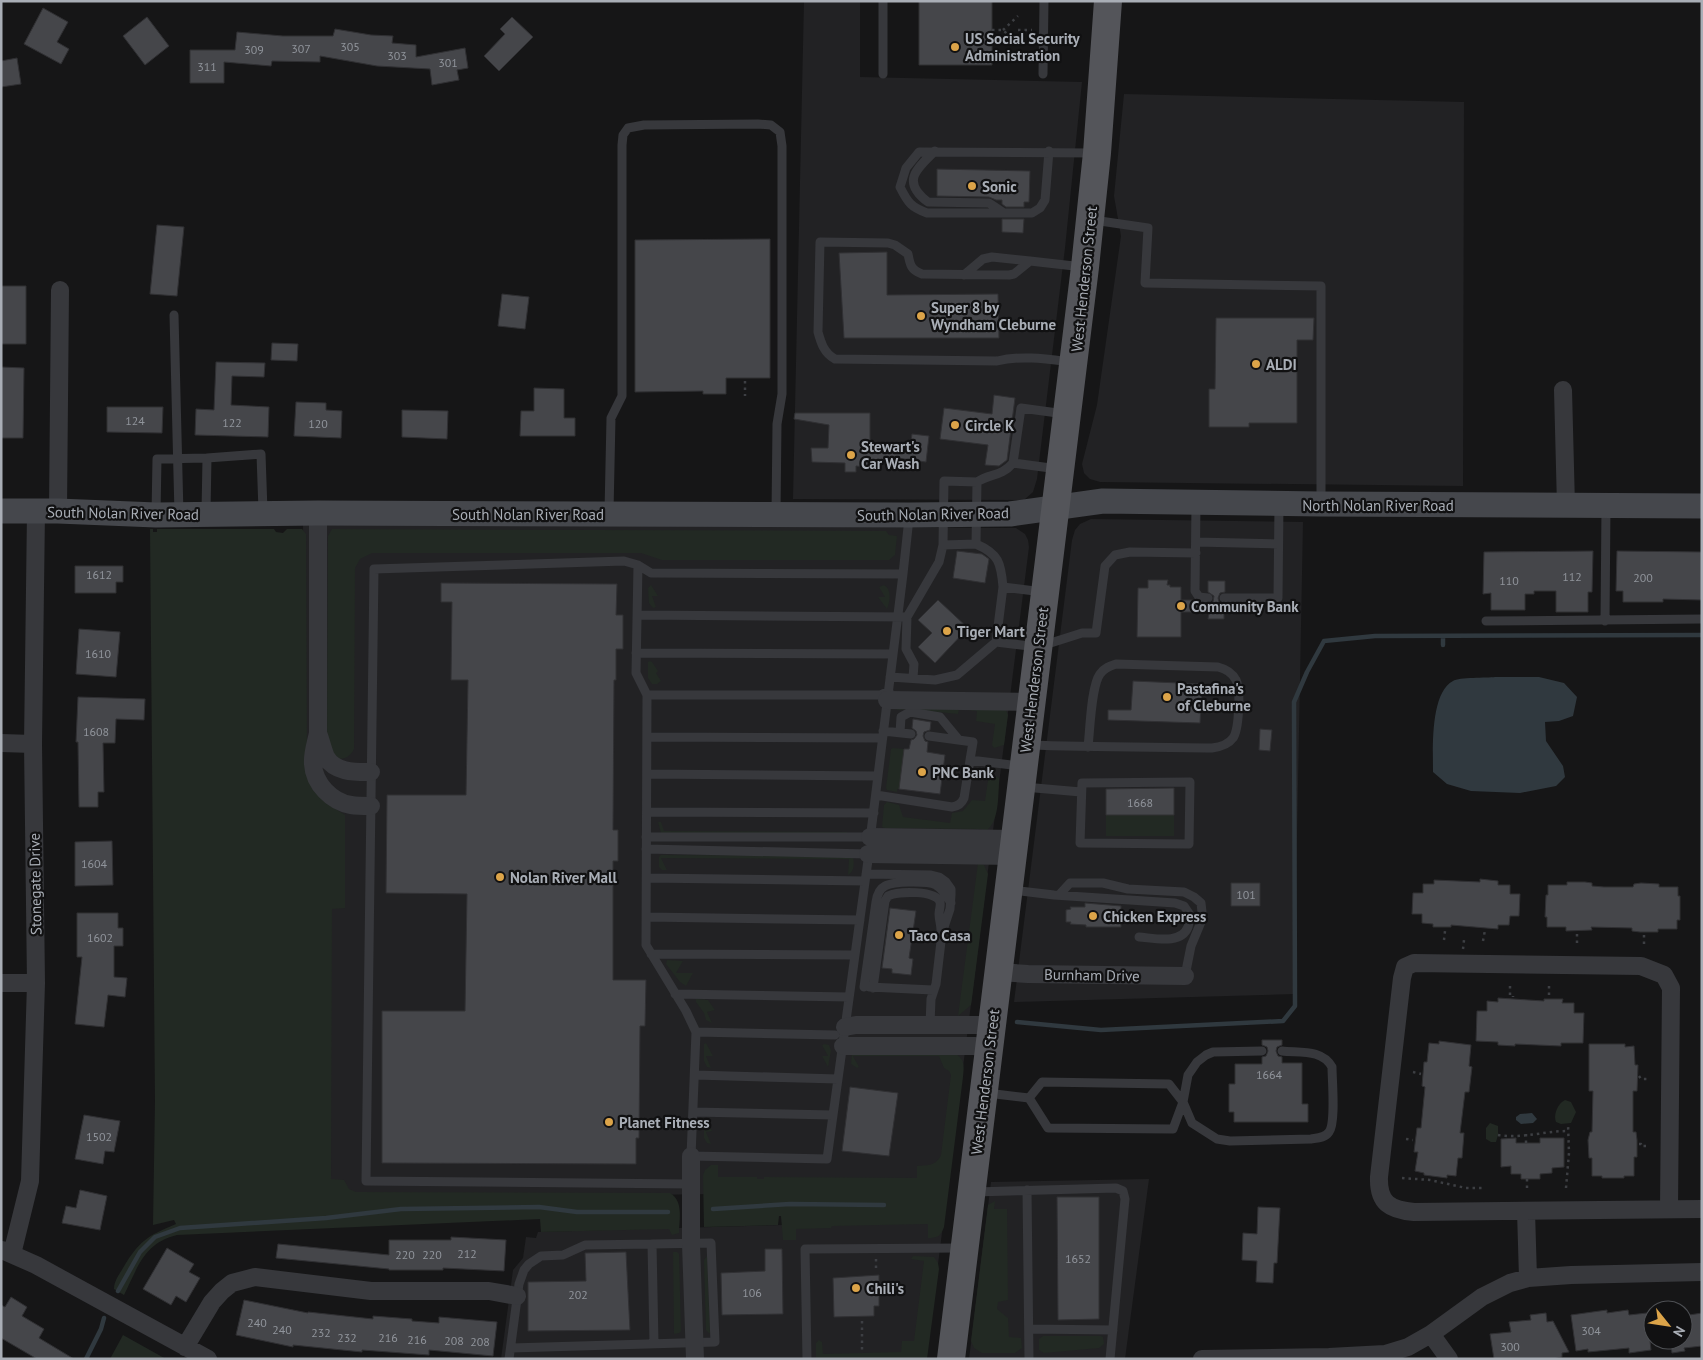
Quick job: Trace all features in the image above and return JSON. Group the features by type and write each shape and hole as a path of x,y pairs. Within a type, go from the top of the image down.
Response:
{"main road":[{"name":"West Henderson Street","path":"951,1359 1086,268 1097,153 1108,1"},
{"name":"North Nolan River Road","path":"1055,508 1103,501 1280,504 1702,506"},
{"name":"South Nolan River Road","path":"1,511 168,515 318,513 909,516 1010,514 1055,508"}],"street":[{"name":"Stonegate Drive","path":"7,1252 30,1181 36,983 33,744 60,290"},
{"path":"1563,390 1566,506"},
{"path":"318,513 318,733 313,765 319,783 327,793 339,802 371,806"},
{"path":"886,691 1032,697"},
{"path":"318,733 327,758 334,765 345,771 371,772"},
{"path":"1,743 33,744"},
{"path":"865,846 1014,847"},
{"path":"1669,1208 1671,988 1664,975 1642,966 1414,963 1405,967 1402,978 1380,1177 1384,1201 1400,1211 1414,1212 1702,1209"},
{"name":"Burnham Drive","path":"998,972 1185,976"},
{"path":"1,982 36,983"},
{"path":"841,1036 856,1025 930,1025 991,1036"},
{"path":"841,1036 974,1046 991,1036"},
{"path":"691,1156 694,1351"},
{"path":"1526,1211 1528,1278"},
{"path":"7,1252 36,1264 208,1359"},
{"path":"1202,1359 1348,1357 1385,1354 1408,1347 1431,1334 1482,1297 1510,1283 1528,1278 1571,1275 1702,1272"},
{"path":"185,1347 212,1302 222,1291 232,1283 255,1277 371,1291 489,1291 518,1296"},
{"path":"1431,1334 1449,1359"}],"lane":[{"path":"883,1 883,74"},
{"path":"1043,74 1044,1"},
{"path":"609,514 611,418 622,396 622,145 624,135 628,128 644,125 758,124 771,125 780,132 782,146 782,394 777,424 776,515"},
{"path":"935,151 915,172 912,181 915,190 922,197 928,202 989,203 1005,213"},
{"path":"1049,151 1044,200 1040,208 1032,213 928,213 914,208 906,200 900,188 906,168 919,152 1049,151 1097,153"},
{"path":"1090,219 1148,228 1145,283 1321,286 1321,504"},
{"path":"1030,261 1014,274 1009,275 922,274 914,271 908,254 896,244 820,242 818,332 821,344 829,356 840,360 998,361 1011,358 1074,362"},
{"path":"964,275 983,258 992,257 1086,268"},
{"path":"168,515 179,458 174,315"},
{"path":"638,565 636,673 647,695 646,945 696,1032 691,1156 827,1159 838,1079 841,1036 851,986 860,920 865,878 865,846 874,813 886,691 902,617 936,568 943,545 944,482 977,482 1007,470 1013,463 1021,408 1067,414"},
{"path":"168,515 156,459 261,454 263,514"},
{"path":"206,514 207,458"},
{"path":"1013,463 1060,469"},
{"path":"976,544 977,482"},
{"path":"1196,502 1195,591 1199,597 1208,598"},
{"path":"1224,598 1278,598 1280,504"},
{"path":"1605,620 1606,506"},
{"path":"909,516 903,574 902,617 906,649 914,664 914,678"},
{"path":"1196,542 1278,544"},
{"path":"647,695 886,691 914,678 935,680 957,675 996,642 1003,587 1001,568 997,558 987,549 976,544 943,545"},
{"path":"996,642 1038,647 1082,633 1096,633 1105,566 1115,555 1130,552 1196,553"},
{"path":"691,1184 366,1181 374,569 624,561 638,565 651,573 903,574"},
{"path":"1003,587 1045,592"},
{"path":"637,615 902,617"},
{"path":"1486,621 1702,619"},
{"path":"636,653 893,654"},
{"path":"1024,766 1088,747 1222,747 1237,732 1239,687 1236,679 1231,672 1218,667 1116,664 1107,667 1101,672 1095,684 1088,747"},
{"path":"900,733 902,717 910,712 940,717 957,740"},
{"path":"647,737 911,734"},
{"path":"876,795 952,807 962,803 973,742 929,736"},
{"path":"970,760 1024,766 1081,792"},
{"path":"647,774 878,776"},
{"path":"1082,782 1190,782 1189,844 1080,844 1081,792 1082,782"},
{"path":"647,812 874,813"},
{"path":"646,837 865,846"},
{"path":"646,849 865,846"},
{"path":"647,878 865,878 930,875 939,877 951,889 951,903 942,933 936,984 931,998 930,1025"},
{"path":"868,987 876,902 880,890 884,886 893,883 930,884 940,889 951,903"},
{"path":"1059,895 1070,883 1103,883 1128,889 1184,892 1194,897 1201,903 1201,922 1191,946 1185,976"},
{"path":"1009,890 1175,903 1184,906 1190,915 1188,928 1180,937 1170,939 1139,937"},
{"path":"868,987 885,901 888,896 899,892 931,894 936,897 940,905 942,933"},
{"path":"646,917 860,920"},
{"path":"651,954 855,955"},
{"path":"851,986 933,990"},
{"path":"675,994 849,997"},
{"path":"696,1032 841,1036"},
{"path":"1029,1098 1048,1128 1173,1129 1183,1102 1188,1075 1197,1062 1206,1055 1225,1051 1262,1051"},
{"path":"1029,1098 1042,1082 1169,1084 1183,1102 1192,1122 1218,1139 1230,1142 1323,1137 1329,1132 1333,1123 1332,1068 1328,1061 1319,1054 1282,1051"},
{"path":"695,1075 838,1079"},
{"path":"984,1093 1029,1098"},
{"path":"694,1112 833,1115"},
{"path":"972,1192 1116,1188 1123,1191 1125,1199 1110,1359"},
{"path":"1027,1190 1030,1359"},
{"path":"652,1244 654,1343"},
{"path":"509,1359 518,1296 524,1270 541,1256 563,1255 585,1245 691,1244"},
{"path":"808,1359 805,1249 965,1248"},
{"path":"1030,1329 1113,1330"},
{"path":"511,1348 654,1343 694,1351"}],"path":[{"path":"992,30 1003,30 1018,16"},
{"path":"1003,30 1018,44"},
{"path":"745,381 745,396"},
{"path":"1444,940 1446,929"},
{"path":"1483,941 1485,930"},
{"path":"1577,942 1577,934 1580,933"},
{"path":"1644,944 1644,935 1646,933"},
{"path":"1510,986 1510,995 1513,995 1513,997"},
{"path":"1549,986 1549,996 1551,997"},
{"path":"1413,1072 1421,1074"},
{"path":"1639,1076 1641,1079 1648,1079"},
{"path":"1566,1188 1568,1124"},
{"path":"1526,1131 1526,1143"},
{"path":"1498,1135 1526,1136 1568,1131"},
{"path":"1552,1132 1552,1138"},
{"path":"1406,1139 1413,1140"},
{"path":"1639,1144 1641,1144 1640,1146 1648,1146"},
{"path":"1402,1178 1430,1180 1466,1188 1485,1188"},
{"path":"1527,1179 1528,1188"},
{"path":"862,1321 862,1353"}],"shaded area":[{"path":"804,1 860,1 860,77 1082,82 1065,248 1037,479 1033,492 1024,500 793,499"},
{"path":"1124,94 1464,102 1463,486 1100,482 1090,479 1084,473 1082,464 1097,405 1121,236 1114,196"},
{"path":"1091,519 1303,522 1294,994 1014,1002 1072,540 1075,530 1080,524"},
{"path":"303,524 1016,528 1025,534 1029,547 926,1359 501,1359 513,1270 523,1258 526,1237 536,1238 538,1232 782,1225 781,1193 305,1200"},
{"path":"150,529 153,529 153,532 157,532 157,529 274,529 276,532 283,533 287,529 302,529 306,534 307,766 326,803 345,815 345,908 332,909 331,1179 344,1180 349,1189 356,1192 670,1193 674,1196 679,1206 679,1233 672,1235 669,1229 541,1232 540,1219 177,1235 166,1239 149,1250 138,1266 124,1295 114,1289 118,1276 139,1245 158,1232 176,1224 174,1220 153,1225 155,1101"},
{"path":"332,529 886,531 889,535 897,536 895,555 889,560 662,560 641,553 372,553 360,559 355,568 354,749 348,757 338,759 327,746 328,536"},
{"path":"651,585 658,596 652,596 656,607 653,608 649,603 648,588"},
{"path":"884,585 889,593 887,609 878,597 885,597 879,587"},
{"path":"650,661 658,671 656,673 661,681 657,684 652,684 648,678 648,662"},
{"path":"1495,677 1539,677 1564,683 1577,697 1573,716 1559,721 1545,722 1546,741 1563,766 1565,777 1556,786 1520,793 1471,791 1447,784 1433,772 1434,722 1440,697 1446,687 1456,680"},
{"path":"897,708 959,709 958,714 908,709 898,710"},
{"path":"960,709 1006,710 1008,715 1004,745 994,748 992,745 995,724 976,721 977,711"},
{"path":"891,749 904,749 897,792 887,790 886,788"},
{"path":"989,773 999,778 999,783 996,815 987,830 882,827 884,805 887,802 899,805 903,817 950,823 952,813 963,811 972,800 985,801"},
{"path":"1106,815 1174,815 1174,836 1106,836"},
{"path":"658,822 661,822 664,831 847,832 847,835 661,833"},
{"path":"661,855 853,856 854,864 852,871 848,875 849,859 661,858 667,870 662,870 659,867 659,857"},
{"path":"978,863 984,865 988,874 972,998 971,1005 958,1016"},
{"path":"667,960 683,961 676,973 693,973 686,986 680,982 666,964"},
{"path":"696,999 708,1000 715,1010 707,1012 712,1023 706,1020"},
{"path":"706,1043 713,1056 706,1056 711,1068 707,1067 704,1061 704,1044"},
{"path":"822,1045 829,1045 831,1050 828,1067 822,1056 828,1056"},
{"path":"852,1054 956,1054 962,1061 964,1066 963,1077 942,1233 936,1237 928,1238 928,1224 832,1226 831,1228 796,1229 796,1240 783,1240 781,1216 779,1216 778,1225 704,1227 703,1175 705,1170 711,1165 718,1165 718,1177 757,1177 757,1179 764,1179 764,1177 917,1178 917,1166 931,1164 939,1159 951,1075 944,1068 939,1056 853,1056 859,1067 857,1068 851,1064"},
{"path":"1565,1100 1571,1102 1576,1112 1571,1123 1561,1124 1556,1122 1556,1113 1558,1106"},
{"path":"1532,1113 1537,1119 1533,1123 1521,1124 1516,1120 1516,1117 1520,1114"},
{"path":"704,1119 712,1131 706,1132 711,1144 707,1143 704,1138"},
{"path":"1490,1123 1498,1126 1496,1142 1486,1139 1486,1128"},
{"path":"1149,1179 1125,1359 969,1359 991,1182"},
{"path":"995,1201 994,1209 1007,1209 1008,1300 998,1302 997,1309 1008,1318 1009,1337 1021,1338 1022,1348 1015,1353 982,1353 974,1348 971,1341 988,1205"},
{"path":"673,1252 679,1254 681,1331 674,1334"},
{"path":"707,1256 710,1333 706,1330 704,1260"},
{"path":"913,1256 934,1257 939,1269 927,1359 816,1359 816,1343 819,1340 822,1342 823,1354 901,1352 902,1341 914,1341 924,1261 911,1259"},
{"path":"123,1335 166,1359 110,1359"},
{"path":"1043,1336 1101,1336 1103,1337 1104,1344 1099,1348 1044,1353 1039,1350 1039,1339"}],"building":[{"name":"US Social Security Administration","path":"919,1 992,1 992,65 919,65"},
{"path":"43,8 68,22 57,42 69,49 61,64 24,44"},
{"path":"147,17 169,46 145,65 123,36"},
{"path":"512,17 533,37 499,71 484,56 505,34 500,29"},
{"path":"335,29 371,35 393,36 392,43 416,45 416,57 465,48 468,68 457,70 459,80 432,85 430,69 377,66 320,56 320,62 272,61 271,66 224,62 224,83 190,83 190,50 235,50 237,32 283,36 333,36"},
{"path":"17,58 21,84 1,87 1,61"},
{"name":"Sonic","path":"937,169 1030,171 1029,202 1024,202 1024,207 1006,207 1002,204 1002,200 989,197 937,196"},
{"path":"1002,219 1024,219 1023,233 1002,232"},
{"path":"157,225 184,227 177,296 150,294"},
{"path":"770,239 770,378 726,378 726,394 703,394 703,391 635,392 635,240"},
{"name":"Super 8 by Wyndham Cleburne","path":"887,252 887,295 998,294 999,338 844,338 839,253"},
{"path":"1,286 26,286 26,344 1,344"},
{"path":"502,294 529,297 525,329 498,326"},
{"name":"ALDI","path":"1216,318 1314,318 1313,340 1297,340 1297,423 1249,423 1249,427 1209,427 1209,389 1215,389"},
{"path":"272,343 298,344 297,361 271,360"},
{"path":"216,362 265,363 264,377 232,376 231,405 269,407 268,437 195,435 196,409 214,410"},
{"path":"1,367 24,368 23,438 1,438"},
{"path":"534,388 564,389 564,418 575,418 575,436 520,436 521,411 534,411"},
{"path":"994,395 1015,398 1007,460 999,466 985,465 988,445 940,439 944,408 992,414"},
{"path":"296,402 326,403 326,410 342,411 341,438 294,436"},
{"path":"107,407 163,407 162,433 107,432"},
{"path":"402,410 448,411 447,439 402,437"},
{"path":"795,413 870,413 870,448 910,448 912,434 929,436 926,462 890,457 889,463 868,462 867,467 856,466 856,472 845,472 845,463 812,462 811,448 828,448 829,425 794,419"},
{"path":"957,551 982,554 989,559 985,583 953,578"},
{"path":"1593,551 1592,592 1588,592 1588,612 1556,612 1556,591 1534,591 1534,594 1525,594 1525,610 1491,610 1491,593 1483,594 1484,552"},
{"path":"1617,551 1702,552 1702,600 1663,599 1663,602 1623,602 1623,591 1616,591"},
{"path":"75,566 123,566 123,582 116,582 116,593 75,593"},
{"name":"Community Bank","path":"1148,580 1168,580 1167,585 1170,585 1170,587 1181,587 1181,637 1137,637 1138,588 1148,588"},
{"path":"1208,581 1225,581 1225,592 1220,593 1218,598 1219,602 1224,604 1224,619 1208,619 1209,612 1181,612 1181,600 1194,600 1198,603 1207,604 1213,602 1214,596 1208,592"},
{"name":"Nolan River Mall","path":"441,583 617,584 616,615 623,615 623,649 616,649 616,680 614,680 613,830 618,830 618,861 613,861 613,980 646,980 645,1026 640,1026 639,1138 636,1138 636,1164 382,1163 382,1011 465,1011 467,894 386,893 387,795 466,795 468,680 451,680 452,602 441,602"},
{"name":"Tiger Mart","path":"938,600 968,628 935,663 918,647 932,633 918,620"},
{"path":"79,629 120,632 116,677 76,674"},
{"name":"Pastafina's of Cleburne","path":"1133,681 1202,684 1200,723 1108,720 1108,710 1131,710"},
{"path":"78,697 145,699 144,720 116,719 115,743 103,743 104,792 98,792 98,807 79,807 78,742 76,742"},
{"name":"PNC Bank","path":"913,719 931,722 930,730 924,732 923,736 925,741 928,742 927,752 945,755 940,794 899,789 904,749 909,749 911,740 917,735 916,731 912,728"},
{"path":"1260,729 1272,730 1270,751 1259,750"},
{"path":"1174,788 1174,815 1106,815 1106,789"},
{"path":"112,841 113,885 75,886 75,842"},
{"path":"1480,879 1498,881 1498,885 1510,885 1510,894 1520,894 1519,916 1510,916 1509,925 1498,925 1498,929 1451,925 1451,927 1433,927 1433,924 1422,923 1422,914 1412,914 1413,893 1423,893 1423,884 1434,884 1434,880 1480,882"},
{"path":"1567,882 1585,882 1592,883 1592,886 1604,887 1633,887 1634,884 1641,883 1659,884 1659,887 1678,887 1680,920 1677,920 1677,929 1658,929 1658,932 1640,932 1632,931 1632,928 1591,927 1592,930 1566,931 1566,927 1547,927 1547,917 1545,917 1548,885 1567,885"},
{"path":"1231,883 1260,883 1260,906 1231,906"},
{"name":"Chicken Express","path":"1085,903 1121,906 1121,927 1086,927 1086,925 1066,922 1066,910 1071,909 1070,907 1085,907"},
{"name":"Taco Casa","path":"890,908 916,911 909,958 913,959 911,975 892,973 892,969 882,968"},
{"path":"77,913 118,913 118,928 123,928 123,946 114,946 114,977 127,978 125,997 108,995 104,1027 75,1024 82,957 77,957"},
{"path":"1498,998 1544,1001 1544,999 1563,999 1562,1003 1574,1003 1574,1013 1584,1013 1583,1043 1561,1043 1561,1046 1515,1044 1515,1046 1498,1045 1498,1042 1476,1041 1477,1011 1487,1011 1487,1001 1498,1002"},
{"path":"1262,1040 1282,1040 1282,1045 1277,1047 1276,1051 1278,1056 1282,1057 1282,1063 1302,1063 1302,1104 1308,1104 1308,1122 1234,1122 1234,1112 1229,1112 1229,1084 1235,1084 1235,1064 1262,1064 1262,1057 1266,1056 1268,1051 1267,1047 1262,1045"},
{"path":"1439,1041 1471,1045 1469,1066 1472,1067 1469,1092 1465,1092 1460,1133 1464,1133 1462,1158 1458,1158 1456,1176 1447,1175 1447,1178 1424,1175 1424,1173 1415,1171 1418,1152 1414,1152 1417,1128 1421,1128 1425,1087 1422,1086 1424,1062 1427,1062 1429,1043 1439,1044"},
{"path":"1589,1044 1625,1044 1625,1047 1634,1046 1635,1065 1638,1065 1637,1091 1633,1091 1633,1132 1636,1132 1637,1140 1637,1157 1634,1157 1634,1176 1602,1178 1602,1176 1592,1176 1592,1158 1589,1158 1588,1140 1590,1132 1592,1132 1593,1091 1589,1091"},
{"path":"850,1087 898,1093 889,1156 842,1151"},
{"path":"84,1115 120,1121 114,1152 105,1151 103,1164 75,1159"},
{"path":"1516,1138 1516,1143 1540,1143 1540,1138 1564,1138 1564,1167 1552,1168 1552,1173 1540,1174 1540,1179 1521,1179 1521,1174 1511,1174 1511,1166 1501,1167 1501,1139"},
{"path":"80,1190 107,1196 100,1230 62,1223 66,1206 76,1208"},
{"path":"1057,1197 1099,1197 1099,1319 1058,1320"},
{"path":"1258,1207 1280,1208 1277,1263 1274,1263 1273,1283 1256,1282 1257,1261 1242,1260 1243,1233 1257,1234"},
{"path":"451,1237 506,1240 504,1271 443,1268 443,1270 389,1270 276,1258 278,1244 389,1255 389,1240 451,1240"},
{"path":"167,1248 194,1264 189,1272 200,1278 186,1302 176,1296 171,1305 143,1289"},
{"path":"765,1249 782,1249 783,1314 722,1315 721,1273 765,1271"},
{"path":"626,1252 630,1330 528,1331 528,1282 586,1281 585,1253"},
{"name":"Chili's","path":"879,1275 879,1306 874,1306 874,1316 834,1317 833,1278"},
{"path":"11,1297 27,1307 22,1316 44,1329 39,1338 74,1359 37,1359 1,1338 1,1305 5,1307"},
{"path":"244,1300 308,1313 373,1319 373,1316 439,1323 439,1317 497,1322 493,1356 429,1350 429,1355 362,1350 362,1352 293,1345 293,1347 236,1335"},
{"path":"1607,1310 1607,1313 1628,1310 1629,1315 1643,1313 1643,1350 1651,1350 1629,1353 1629,1348 1588,1352 1588,1349 1576,1351 1571,1315"},
{"path":"1546,1313 1547,1322 1553,1321 1569,1352 1562,1353 1562,1357 1553,1359 1494,1359 1490,1334 1511,1332 1509,1322 1531,1320 1530,1315"},
{"path":"1702,1313 1702,1346 1693,1347 1693,1314"},
{"path":"1672,1350 1685,1351 1672,1353"}],"waterway":[{"path":"1017,1022 1101,1030 1283,1021 1295,1006 1294,702 1307,672 1324,641 1375,636 1702,635"},
{"path":"1443,636 1443,645"},
{"path":"713,1209 790,1204 884,1205"},
{"path":"118,1291 140,1252 155,1237 180,1228 326,1218 401,1209 539,1207 577,1212 668,1212"},
{"path":"86,1359 101,1329 104,1318"}],"place":[{"name":"US Social Security Administration","path":"955,47"},
{"name":"Sonic","path":"972,186"},
{"name":"Super 8 by Wyndham Cleburne","path":"921,316"},
{"name":"ALDI","path":"1256,364"},
{"name":"Circle K","path":"955,425"},
{"name":"Stewart's Car Wash","path":"851,455"},
{"name":"Community Bank","path":"1181,606"},
{"name":"Tiger Mart","path":"947,631"},
{"name":"Pastafina's of Cleburne","path":"1167,697"},
{"name":"PNC Bank","path":"922,772"},
{"name":"Nolan River Mall","path":"500,877"},
{"name":"Chicken Express","path":"1093,916"},
{"name":"Taco Casa","path":"899,935"},
{"name":"Planet Fitness","path":"609,1122"},
{"name":"Chili's","path":"856,1288"}]}
